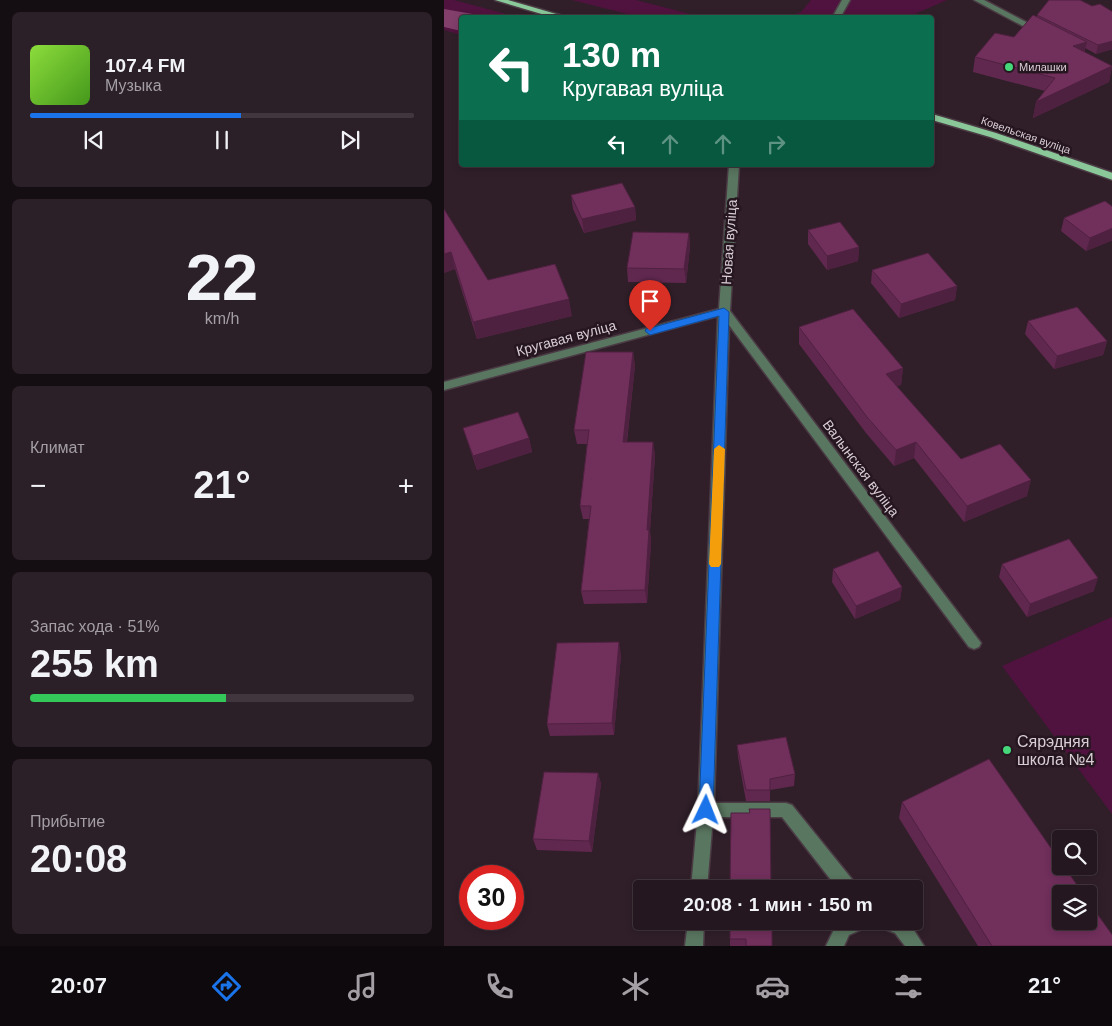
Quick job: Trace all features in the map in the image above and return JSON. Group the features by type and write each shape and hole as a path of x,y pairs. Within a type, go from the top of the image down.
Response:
{"main road":[{"path":"499,0 555,15"},
{"name":"Ковельская вуліца","path":"934,118 993,135 1112,177"}],"street":[{"path":"838,15 846,0"},
{"path":"978,0 1051,37"},
{"name":"Новая вуліца","path":"700,880 706,810 724,312 734,167"},
{"name":"Кругавая вуліца","path":"444,386 724,312"},
{"name":"Валынская вуліца","path":"724,312 974,643"},
{"path":"706,810 786,810 842,880"},
{"path":"694,946 695,930"},
{"path":"835,946 843,930"},
{"path":"904,930 915,946"}],"shaded area":[{"path":"444,0 454,0 510,15 459,15 459,34 444,30"},
{"path":"572,0 636,0 694,15 631,15"},
{"path":"811,0 947,0 913,15 792,15 801,12"},
{"path":"444,9 478,15 459,15 459,31 444,27"},
{"path":"1112,617 1112,814 1002,666"}],"building":[{"path":"1049,0 1080,0 1092,6 1100,4 1113,12 1113,41 1098,45 1037,15"},
{"path":"1033,15 1087,42 1073,46 1112,66 1036,102 1055,78 975,57 995,33 1014,37"},
{"path":"622,183 635,207 582,219 571,195"},
{"path":"1105,201 1113,207 1113,228 1090,238 1064,218"},
{"path":"444,209 488,280 555,264 569,299 473,322 451,252 444,254"},
{"path":"840,222 859,247 827,256 808,230"},
{"path":"633,232 689,233 684,269 627,268"},
{"path":"928,253 957,286 901,304 872,270"},
{"path":"1077,307 1107,341 1057,356 1028,321"},
{"path":"853,309 903,368 886,374 961,459 1000,444 1031,480 967,506 916,442 896,450 867,417 799,327"},
{"path":"586,352 633,352 623,442 653,442 645,590 581,591 591,506 580,506 589,430 574,430"},
{"path":"518,412 529,438 473,456 463,428"},
{"path":"1069,539 1098,578 1030,604 1002,564"},
{"path":"878,551 902,587 856,606 833,569"},
{"path":"619,642 612,723 547,724 557,643"},
{"path":"786,737 795,774 770,779 770,790 746,790 737,745"},
{"path":"989,759 1052,850 1052,875 1070,875 1077,885 1052,885 1052,930 1097,930 1097,914 1113,936 1113,946 992,946 902,802"},
{"path":"544,772 598,773 589,841 533,839"},
{"path":"749,809 770,809 771,880 730,880 731,813 750,813"},
{"path":"730,930 772,930 772,946 746,946 746,939 730,939"}],"slow traffic":[{"path":"715,564 719,449"}],"place":[{"name":"Милашки","path":"1009,67"},
{"name":"Сярэдняя школа №4","path":"1007,750"}],"route":[{"path":"650,331 724,312 706,810"}]}
